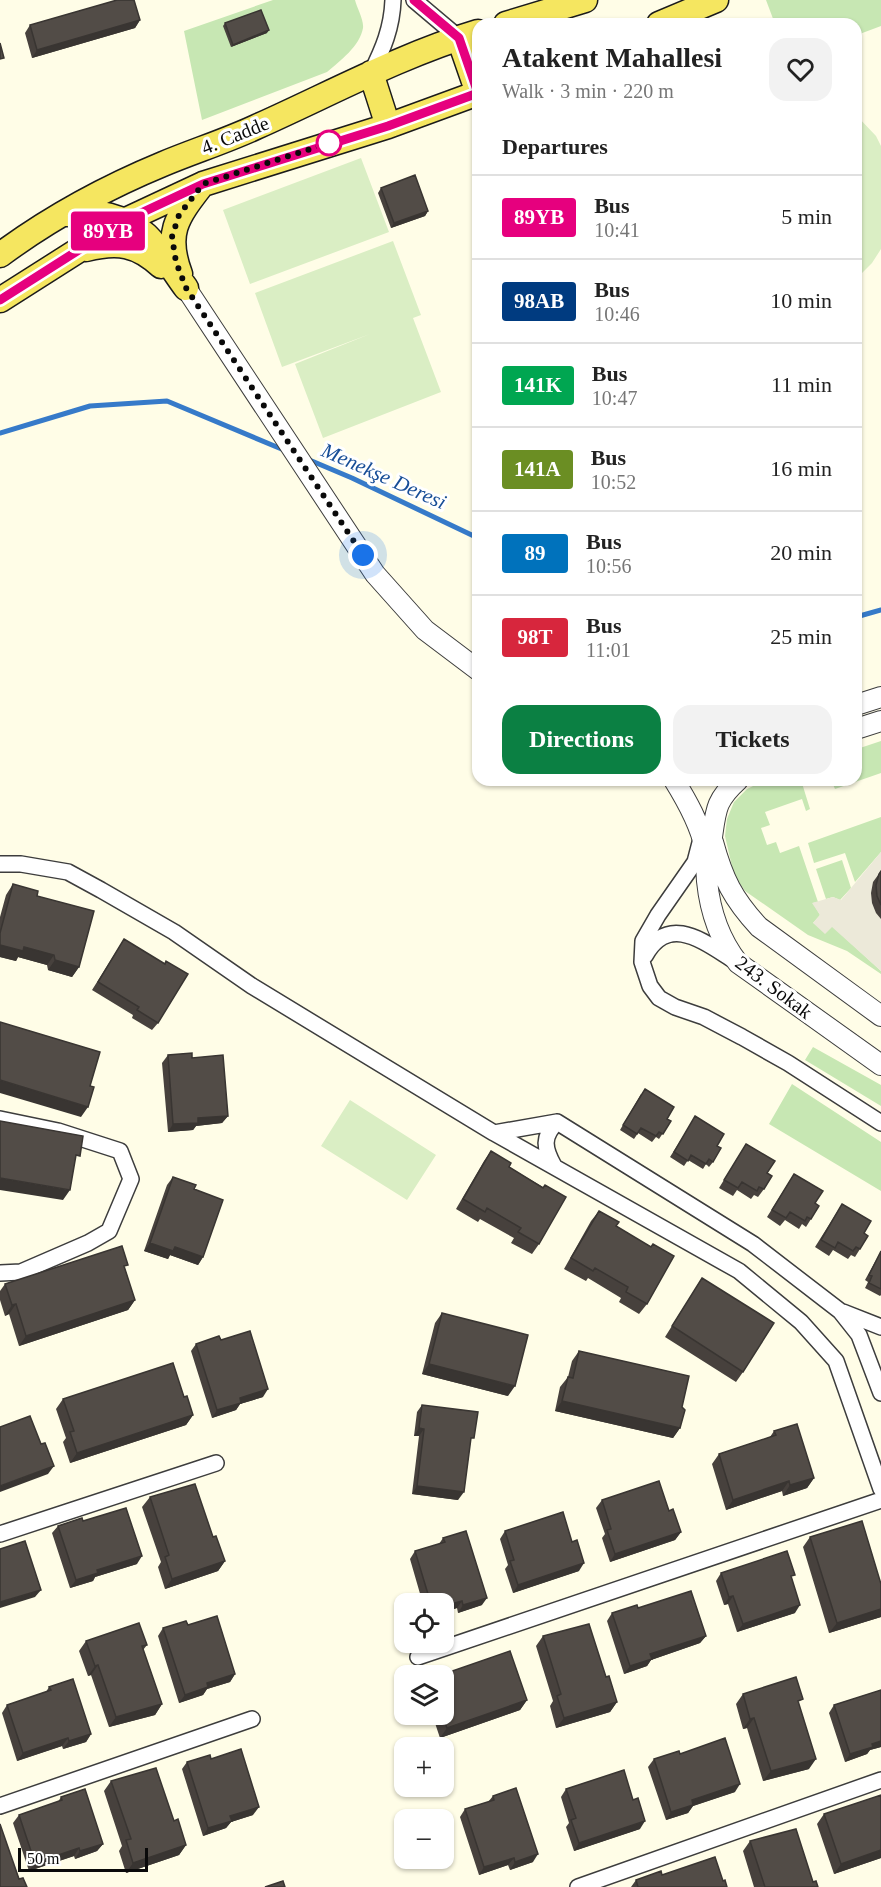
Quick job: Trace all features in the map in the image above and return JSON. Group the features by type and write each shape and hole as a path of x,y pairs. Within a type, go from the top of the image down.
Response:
{"main road":[{"path":"526,18 585,0"},
{"path":"673,18 716,0"},
{"name":"4. Cadde","path":"0,255 57,215 162,164 241,134 371,73 469,35"},
{"path":"469,35 472,54"},
{"path":"371,73 388,126"},
{"name":"4. Cadde","path":"0,300 126,220 203,184 388,126 472,95"},
{"path":"186,288 176,262 172,237 179,215 203,184"},
{"path":"57,215 80,212 98,213 126,220 147,236 186,288"},
{"path":"73,253 97,246 125,245 146,252 186,288"}],"street":[{"path":"371,73 385,46 392,19 393,0"},
{"path":"414,0 469,35"},
{"path":"186,288 375,574 425,630 472,665"},
{"path":"862,703 881,697"},
{"path":"862,727 881,721"},
{"name":"243. Sokak","path":"678,786 706,837 730,891 743,910 759,927 881,1016"},
{"name":"243. Sokak","path":"688,786 700,808 706,837 707,883 713,916 726,947 738,963 881,1065"},
{"path":"732,786 723,794 695,862 658,915 644,941 642,962 650,986 659,998 675,1007 704,1017 742,1037 788,1063 881,1123"},
{"path":"0,864 21,864 68,872 174,932 252,986 494,1133 739,1271 801,1322 836,1361 881,1489"},
{"path":"642,962 652,944 658,939 668,934 680,933 694,936 738,963"},
{"path":"0,1119 58,1131 120,1151 131,1179 109,1231 88,1243 21,1272 0,1274"},
{"path":"494,1133 557,1122 753,1244 840,1311 859,1335 881,1394"},
{"path":"554,1166 546,1152 546,1142 551,1128 557,1122"},
{"path":"840,1311 881,1327"},
{"path":"0,1534 216,1463"},
{"path":"418,1657 881,1500"},
{"path":"0,1806 252,1719"},
{"path":"578,1887 881,1780"}],"green space":[{"path":"273,0 355,0 362,21 361,35 349,53 327,72 202,120 184,31"},
{"path":"766,0 881,0 881,26 862,33 862,18 773,18"},
{"path":"862,121 876,136 881,146 881,249 862,273"},
{"path":"361,158 389,232 250,284 223,210"},
{"path":"393,241 421,315 413,318 441,392 323,438 295,364 370,334 282,367 255,293"},
{"path":"881,741 881,773 862,780 862,747"},
{"path":"753,786 803,786 810,809 806,811 802,799 765,812 770,825 761,828 767,845 776,842 780,853 799,846 818,902 813,903 820,915 813,923 832,926 881,971 881,974 847,951 808,935 745,891 734,875 725,836 727,819 734,802"},
{"path":"881,817 881,852 855,882 845,853 814,863 808,843"},
{"path":"842,860 851,888 840,900 833,897 826,899 816,869"},
{"path":"813,1047 881,1085 881,1106 805,1060"},
{"path":"792,1084 881,1142 881,1191 769,1124"},
{"path":"350,1100 436,1155 407,1200 321,1146"}],"shaded area":[{"path":"881,852 881,971 832,927 825,934 813,923 820,915 812,903 833,897 841,900"}],"building":[{"path":"117,0 134,0 140,20 37,50 30,25"},
{"path":"261,10 269,30 233,45 225,23"},
{"path":"0,43 4,58 0,59"},
{"path":"415,175 428,211 394,223 381,188"},
{"path":"881,871 881,905 876,885"},
{"path":"13,884 38,891 37,896 94,911 79,967 55,960 54,955 24,947 23,951 0,945 0,933"},
{"path":"124,939 165,964 166,961 188,974 158,1023 137,1010 139,1007 98,982"},
{"path":"0,1022 100,1052 90,1086 94,1087 88,1107 0,1080"},
{"path":"192,1053 192,1058 223,1055 228,1116 198,1118 198,1123 173,1124 168,1055"},
{"path":"645,1089 674,1107 667,1119 671,1121 663,1134 659,1132 656,1136 641,1128 637,1134 623,1125"},
{"path":"695,1116 724,1134 717,1146 721,1148 713,1162 709,1159 706,1164 691,1155 688,1161 674,1152"},
{"path":"0,1121 83,1136 80,1156 76,1155 70,1190 0,1178"},
{"path":"746,1144 775,1161 767,1173 772,1176 764,1189 759,1187 757,1191 742,1182 738,1188 724,1180"},
{"path":"491,1151 511,1163 509,1167 543,1188 545,1185 566,1197 539,1244 518,1232 521,1228 487,1208 485,1212 463,1199"},
{"path":"794,1174 823,1191 815,1203 819,1206 811,1219 807,1217 805,1221 790,1212 786,1218 772,1210"},
{"path":"173,1177 196,1185 194,1189 223,1200 203,1257 175,1247 173,1251 150,1243"},
{"path":"842,1204 871,1221 864,1233 868,1236 860,1249 856,1247 853,1251 838,1242 835,1248 821,1240"},
{"path":"599,1211 619,1222 616,1226 651,1247 653,1244 674,1256 647,1304 626,1292 628,1287 595,1268 593,1271 571,1258"},
{"path":"122,1246 128,1265 124,1266 135,1300 26,1336 16,1304 12,1305 5,1284"},
{"path":"881,1251 881,1289 869,1283 872,1276 869,1275"},
{"path":"702,1278 774,1323 743,1372 672,1326"},
{"path":"442,1313 528,1335 515,1386 429,1364"},
{"path":"250,1331 268,1389 240,1398 241,1403 217,1410 196,1344 219,1336 221,1340"},
{"path":"579,1351 689,1376 682,1407 685,1410 680,1428 562,1401 568,1377 573,1378"},
{"path":"173,1363 184,1397 187,1396 193,1415 77,1453 70,1432 74,1431 63,1399"},
{"path":"422,1405 478,1412 474,1438 471,1438 464,1492 417,1486 424,1429 419,1428"},
{"path":"30,1416 41,1444 45,1443 54,1466 0,1486 0,1427"},
{"path":"797,1424 814,1478 790,1485 789,1481 733,1500 719,1454 776,1435 774,1431"},
{"path":"659,1481 669,1511 673,1509 681,1532 615,1554 607,1530 611,1529 602,1500"},
{"path":"195,1484 213,1537 216,1536 225,1561 172,1579 165,1557 169,1555 150,1497"},
{"path":"126,1508 142,1556 97,1570 98,1573 76,1580 58,1526"},
{"path":"563,1512 572,1542 577,1540 584,1563 518,1585 510,1561 514,1560 505,1531"},
{"path":"862,1521 881,1584 881,1609 837,1623 810,1537"},
{"path":"466,1531 487,1598 463,1605 462,1601 454,1603 454,1593 428,1593 415,1551 445,1542 443,1538"},
{"path":"25,1541 41,1590 0,1602 0,1549"},
{"path":"787,1551 795,1575 791,1576 800,1605 743,1624 733,1596 729,1597 721,1573"},
{"path":"691,1591 706,1636 650,1654 652,1659 630,1666 612,1613 637,1605 638,1608"},
{"path":"217,1616 235,1674 207,1683 208,1687 185,1695 163,1628 186,1621 188,1625"},
{"path":"139,1623 147,1645 142,1646 162,1704 116,1717 98,1665 95,1666 86,1641"},
{"path":"589,1624 606,1677 609,1676 617,1702 564,1718 557,1696 561,1694 543,1636"},
{"path":"510,1651 527,1700 447,1728 446,1725 454,1725 454,1670"},
{"path":"796,1677 803,1699 798,1701 816,1759 771,1771 754,1718 750,1719 743,1694"},
{"path":"73,1679 91,1734 69,1741 68,1738 23,1753 7,1705 51,1690 49,1687"},
{"path":"881,1690 881,1741 872,1744 873,1747 850,1754 834,1705"},
{"path":"725,1738 740,1784 692,1800 693,1805 671,1812 654,1759 679,1751 680,1754"},
{"path":"241,1749 259,1807 230,1816 232,1821 208,1828 187,1762 210,1755 211,1759"},
{"path":"156,1768 174,1821 178,1819 186,1845 133,1863 126,1840 131,1839 111,1781"},
{"path":"624,1770 633,1800 638,1798 645,1821 579,1843 571,1820 576,1818 566,1789"},
{"path":"516,1788 538,1854 515,1862 514,1858 484,1867 465,1809 494,1800 493,1796"},
{"path":"85,1789 103,1844 80,1851 79,1848 35,1863 19,1815 62,1800 61,1797"},
{"path":"881,1795 881,1850 841,1864 824,1814"},
{"path":"0,1824 19,1879 23,1878 27,1887 0,1887"},
{"path":"796,1829 813,1882 816,1881 818,1887 765,1887 750,1841"},
{"path":"715,1857 727,1887 638,1887 636,1880 661,1871 662,1875"},
{"path":"283,1881 285,1887 265,1887"}],"waterway":[{"name":"Menekşe Deresi","path":"0,433 90,406 167,401 284,450"},
{"name":"Menekşe Deresi","path":"307,459 472,535"},
{"name":"Menekşe Deresi","path":"862,615 881,610"}],"bus line":[{"name":"89YB","path":"414,0 459,38 472,76"},
{"name":"89YB","path":"0,300 126,220 161,202 203,184 388,126 472,95"}],"route":[{"path":"329,143 203,184 179,215 172,237 176,262 186,288 363,555"}]}
